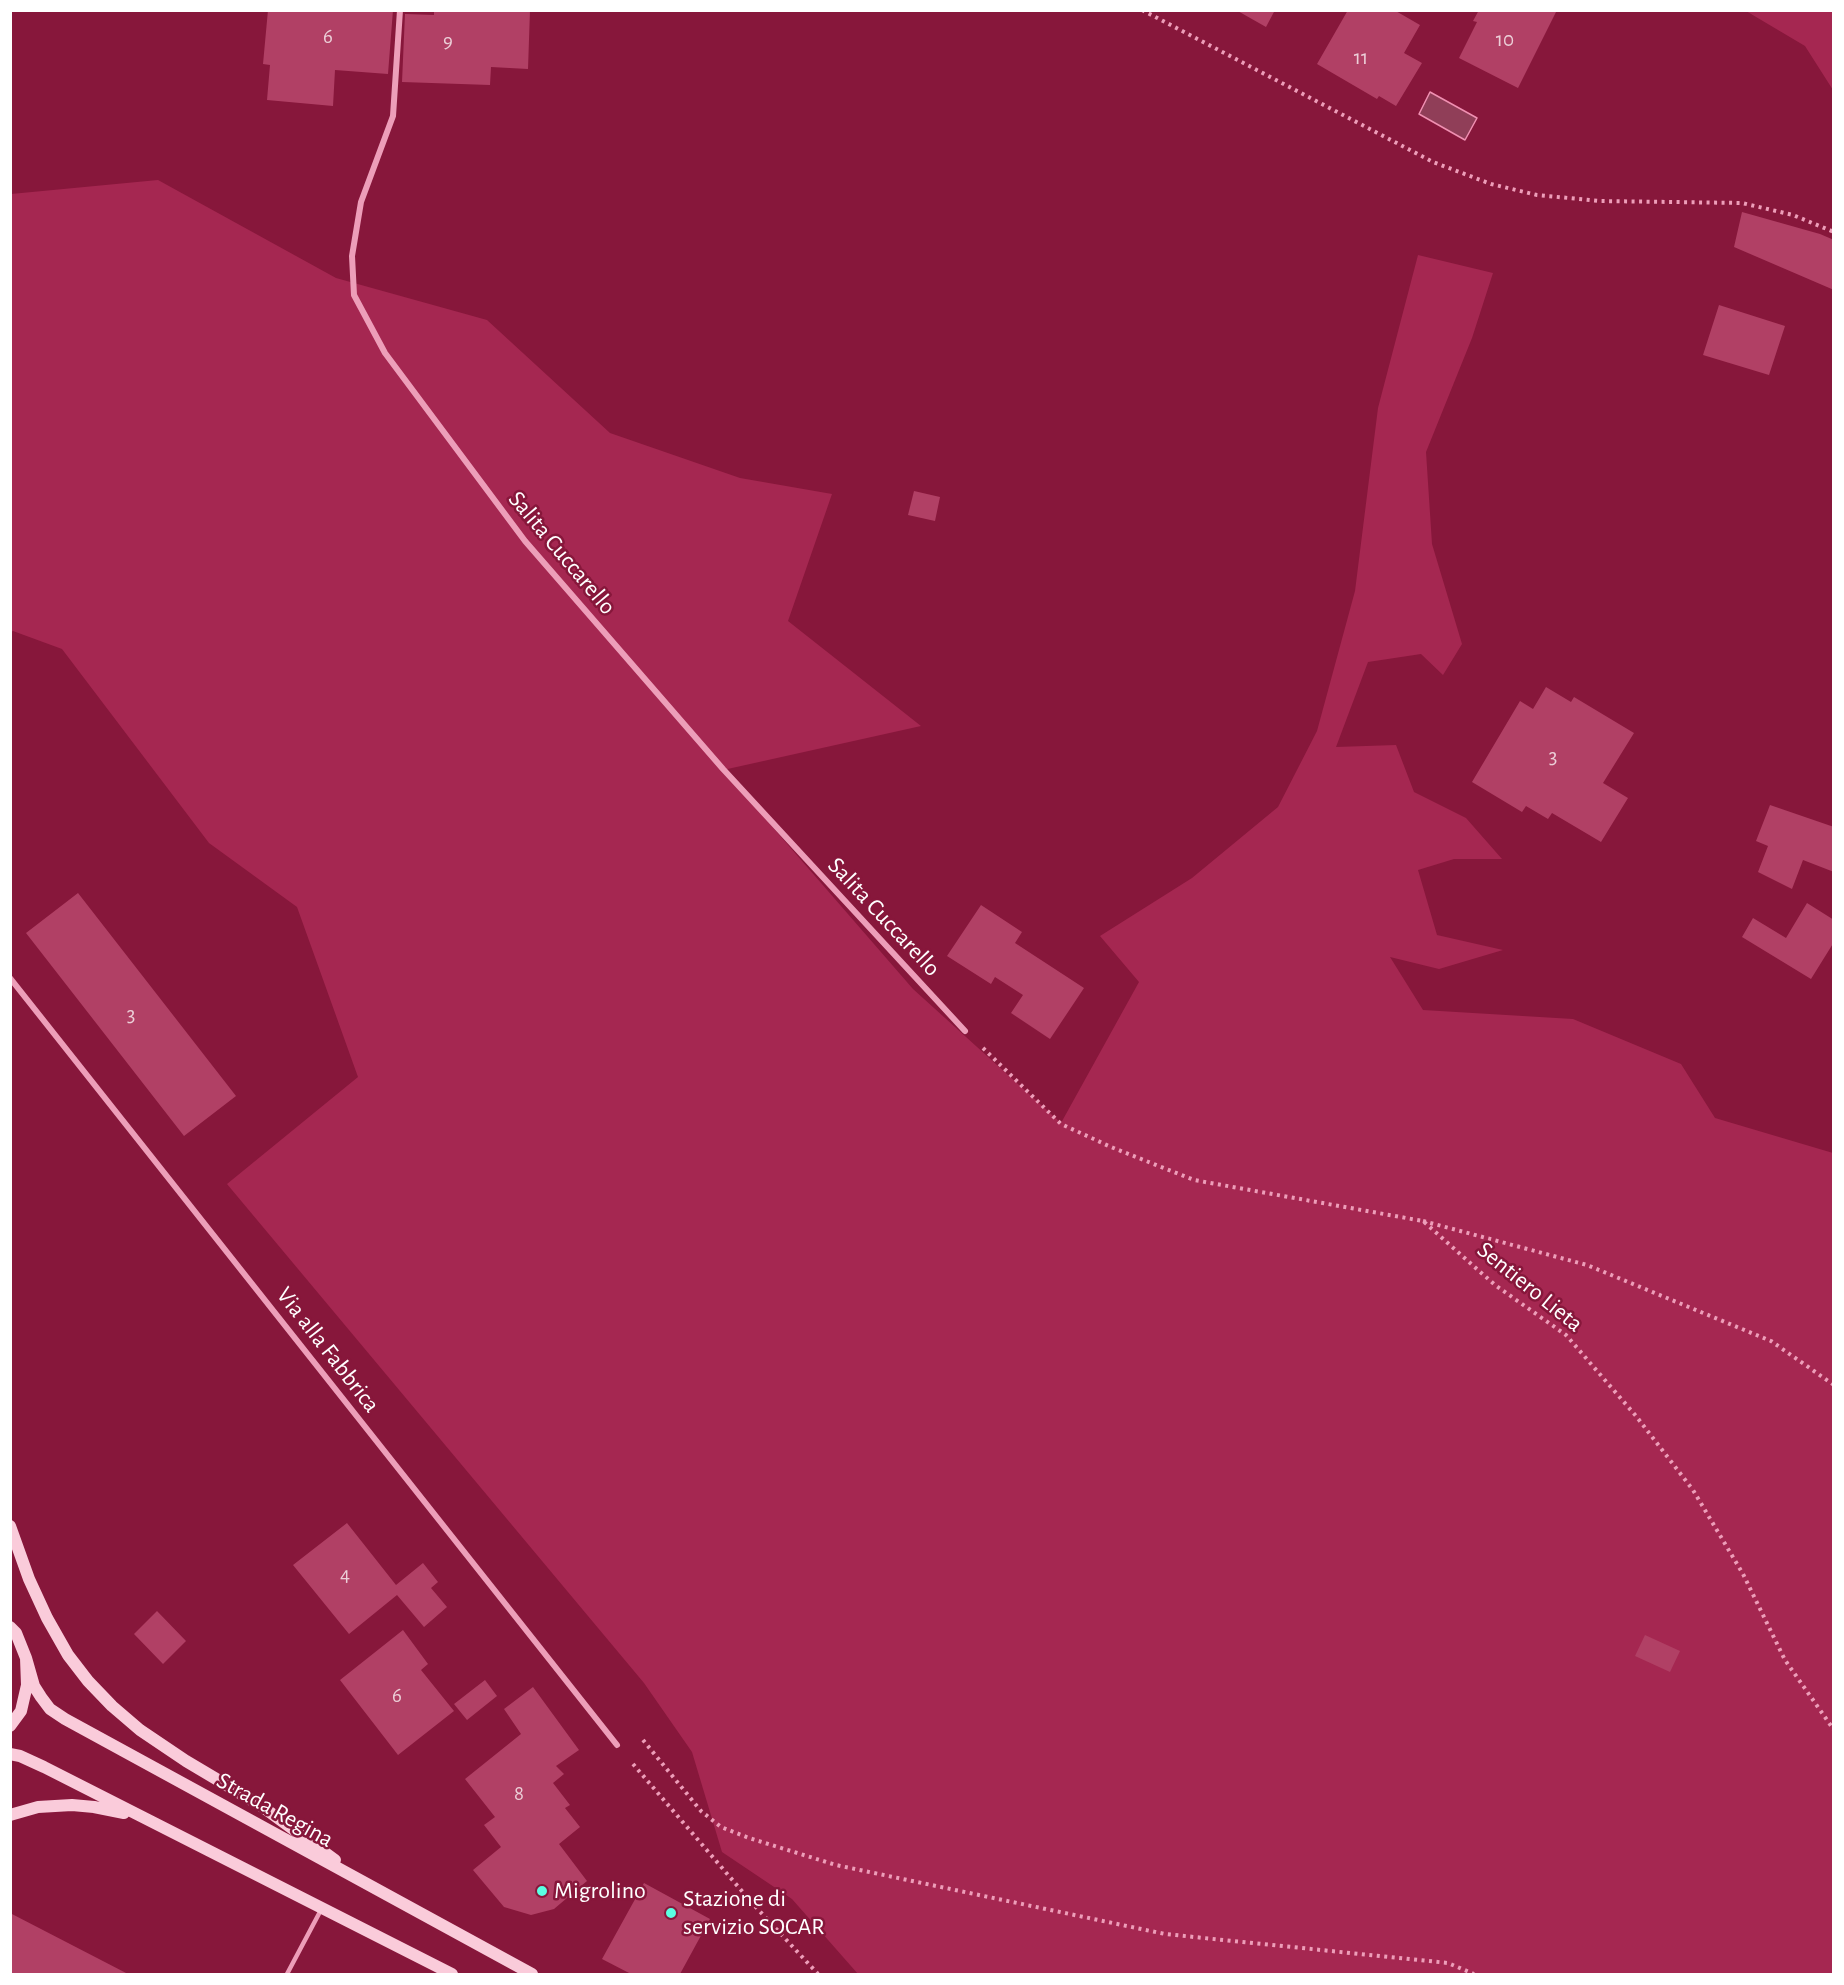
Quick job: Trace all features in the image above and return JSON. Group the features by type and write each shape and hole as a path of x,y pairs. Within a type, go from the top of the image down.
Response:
{"main road":[{"path":"10,1526 29,1578 68,1655 88,1681 112,1706 140,1730 186,1761 260,1805 377,1890"},
{"name":"Strada Regina","path":"12,1627 26,1658 34,1686 50,1709 532,1974"},
{"path":"10,1726 21,1711 27,1685 26,1658"},
{"path":"10,1754 44,1767 452,1974"},
{"path":"10,1815 38,1807 72,1805 118,1811 154,1823"}],"street":[{"name":"Salita Cuccarello","path":"400,10 393,116 361,202 352,256 354,295 385,353 525,541 723,769 965,1031"},
{"name":"Via alla Fabbrica","path":"10,978 617,1745"}],"lane":[{"path":"286,1974 322,1908"}],"path":[{"path":"1142,10 1433,162 1491,184 1538,195 1599,201 1743,203 1793,215 1833,232"},
{"path":"965,1031 1061,1124 1111,1147 1194,1180 1423,1221 1587,1265 1772,1341 1833,1385"},
{"name":"Sentiero Lieta","path":"1423,1221 1495,1285 1566,1335 1636,1416 1693,1490 1743,1574 1785,1660 1833,1730"},
{"path":"640,1737 701,1811 721,1827 836,1865 1165,1934 1448,1962 1474,1974"},
{"path":"617,1745 753,1904 818,1974"}],"shaded area":[{"path":"1746,11 1833,11 1833,90 1805,46"},
{"path":"1430,92 1477,118 1465,140 1419,114"},
{"path":"158,180 336,278 487,320 610,433 740,478 832,494 788,621 921,726 723,770 913,989 1061,1123 1139,982 1100,936 1192,878 1278,807 1317,731 1355,591 1378,408 1418,255 1493,273 1472,338 1426,452 1432,544 1462,644 1443,675 1421,654 1368,662 1336,747 1396,745 1414,792 1466,818 1502,859 1454,859 1418,870 1437,935 1503,950 1439,969 1390,957 1423,1010 1573,1019 1681,1064 1715,1118 1833,1153 1833,1974 858,1974 792,1899 722,1852 692,1752 644,1683 227,1184 358,1077 297,907 209,843 62,649 11,632 11,194"}],"building":[{"path":"268,10 393,10 388,74 335,70 333,106 267,100 270,65 263,64"},
{"path":"434,10 530,10 528,69 491,67 490,85 402,82 405,14 434,15"},
{"path":"1236,10 1275,10 1266,27"},
{"path":"1348,10 1394,10 1420,25 1404,53 1422,63 1396,106 1379,96 1377,99 1317,64"},
{"path":"1479,10 1557,10 1518,88 1459,58 1477,22 1473,21"},
{"path":"1742,212 1834,240 1834,290 1734,247"},
{"path":"1719,305 1785,326 1769,375 1703,355"},
{"path":"914,491 940,497 935,521 908,515"},
{"path":"1546,687 1571,702 1574,697 1634,733 1603,783 1628,798 1601,842 1552,813 1548,819 1526,806 1522,812 1472,782 1520,701 1533,709"},
{"path":"1770,805 1834,827 1834,872 1803,860 1792,889 1758,872 1768,846 1756,841"},
{"path":"78,893 236,1096 184,1136 26,933"},
{"path":"1807,903 1834,920 1834,942 1811,979 1742,937 1753,918 1786,938"},
{"path":"981,905 1022,932 1015,943 1084,988 1050,1039 1011,1013 1023,995 995,977 991,984 947,956"},
{"path":"347,1523 396,1585 423,1563 438,1582 431,1588 447,1607 424,1627 397,1595 349,1634 293,1565"},
{"path":"157,1611 186,1641 163,1664 134,1634"},
{"path":"403,1630 428,1664 421,1670 454,1711 398,1755 340,1680"},
{"path":"1645,1635 1680,1651 1670,1672 1635,1656"},
{"path":"485,1680 497,1696 467,1720 454,1704"},
{"path":"533,1687 579,1750 556,1766 564,1774 553,1783 570,1805 565,1808 580,1827 559,1844 587,1881 554,1909 531,1915 504,1907 473,1870 501,1847 484,1825 495,1817 465,1779 521,1734 504,1709"},
{"path":"644,1883 710,1919 680,1974 631,1974 602,1959"},
{"path":"10,1913 128,1974 10,1974"}],"place":[{"name":"Migrolino","path":"542,1891"},
{"name":"Stazione di servizio SOCAR","path":"671,1913"}]}
